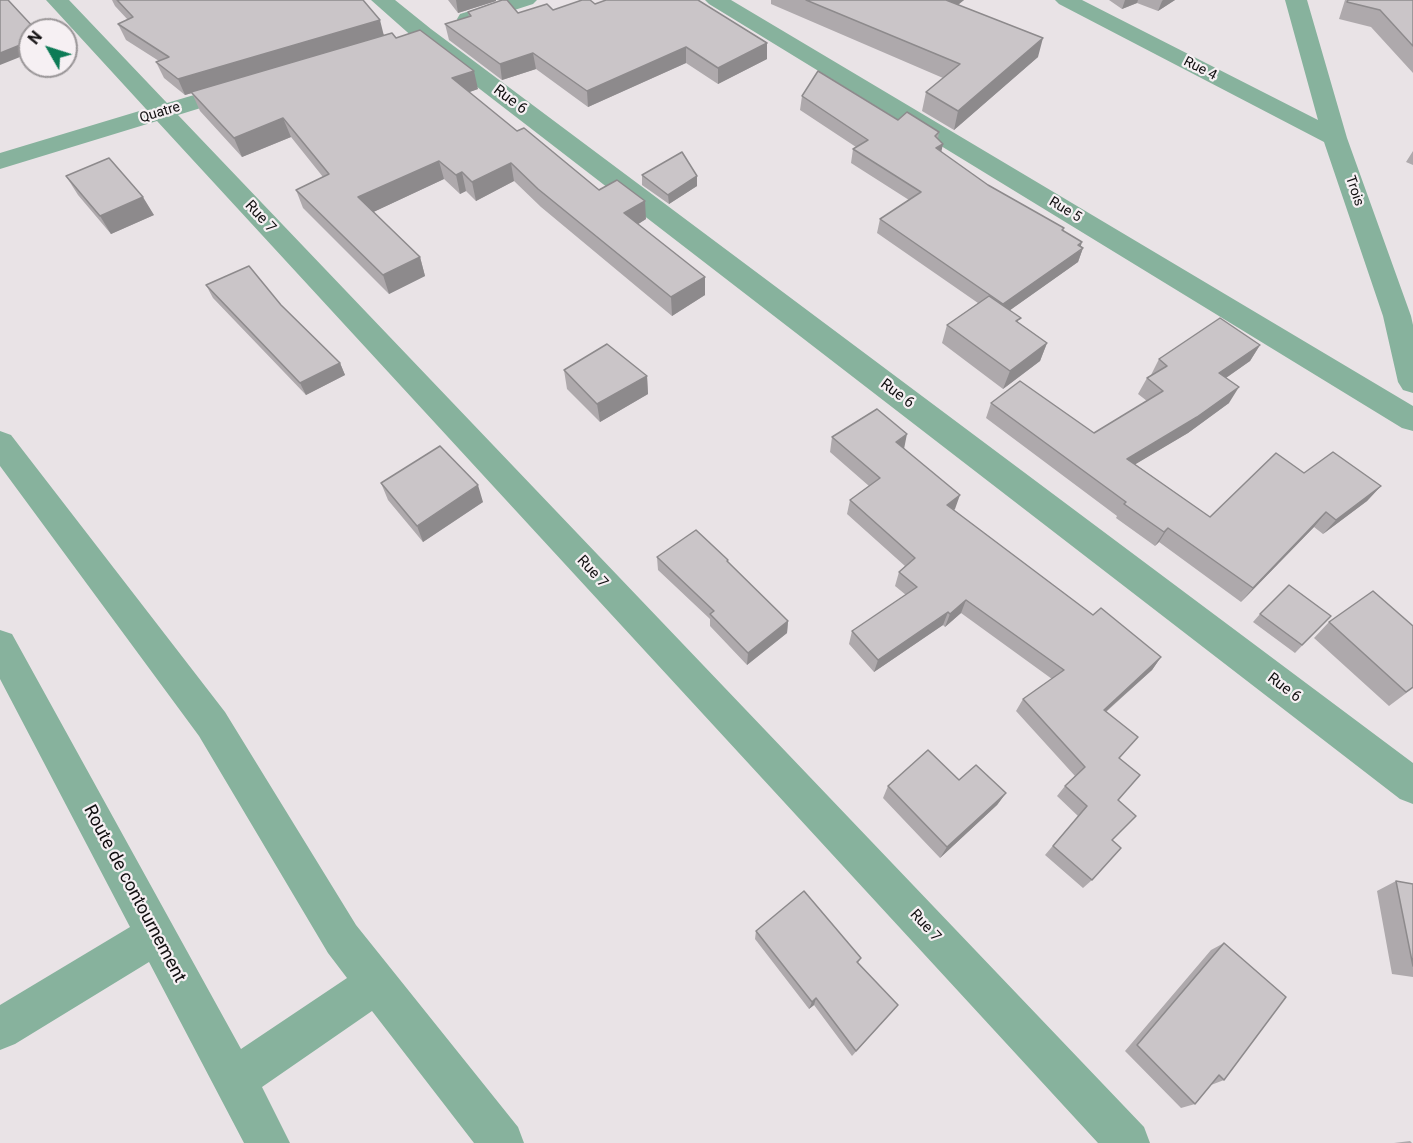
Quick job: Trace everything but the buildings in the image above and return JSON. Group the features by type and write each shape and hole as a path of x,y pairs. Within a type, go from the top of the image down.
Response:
{"street":[{"name":"Rue 7","path":"57,0 1128,1143"},
{"name":"Rue 6","path":"382,0 412,37 1413,786"},
{"path":"412,37 526,0"},
{"name":"Rue 5","path":"716,0 1413,420"},
{"name":"Rue 4","path":"1066,0 1335,138"},
{"name":"Trois","path":"1296,0 1335,138 1405,310 1413,382"},
{"name":"Quatre","path":"0,161 264,82"},
{"path":"0,443 212,724 342,939 502,1143"},
{"name":"Route de contournement","path":"0,645 268,1143"},
{"path":"0,1029 156,935"},
{"path":"234,1080 376,983"}]}
